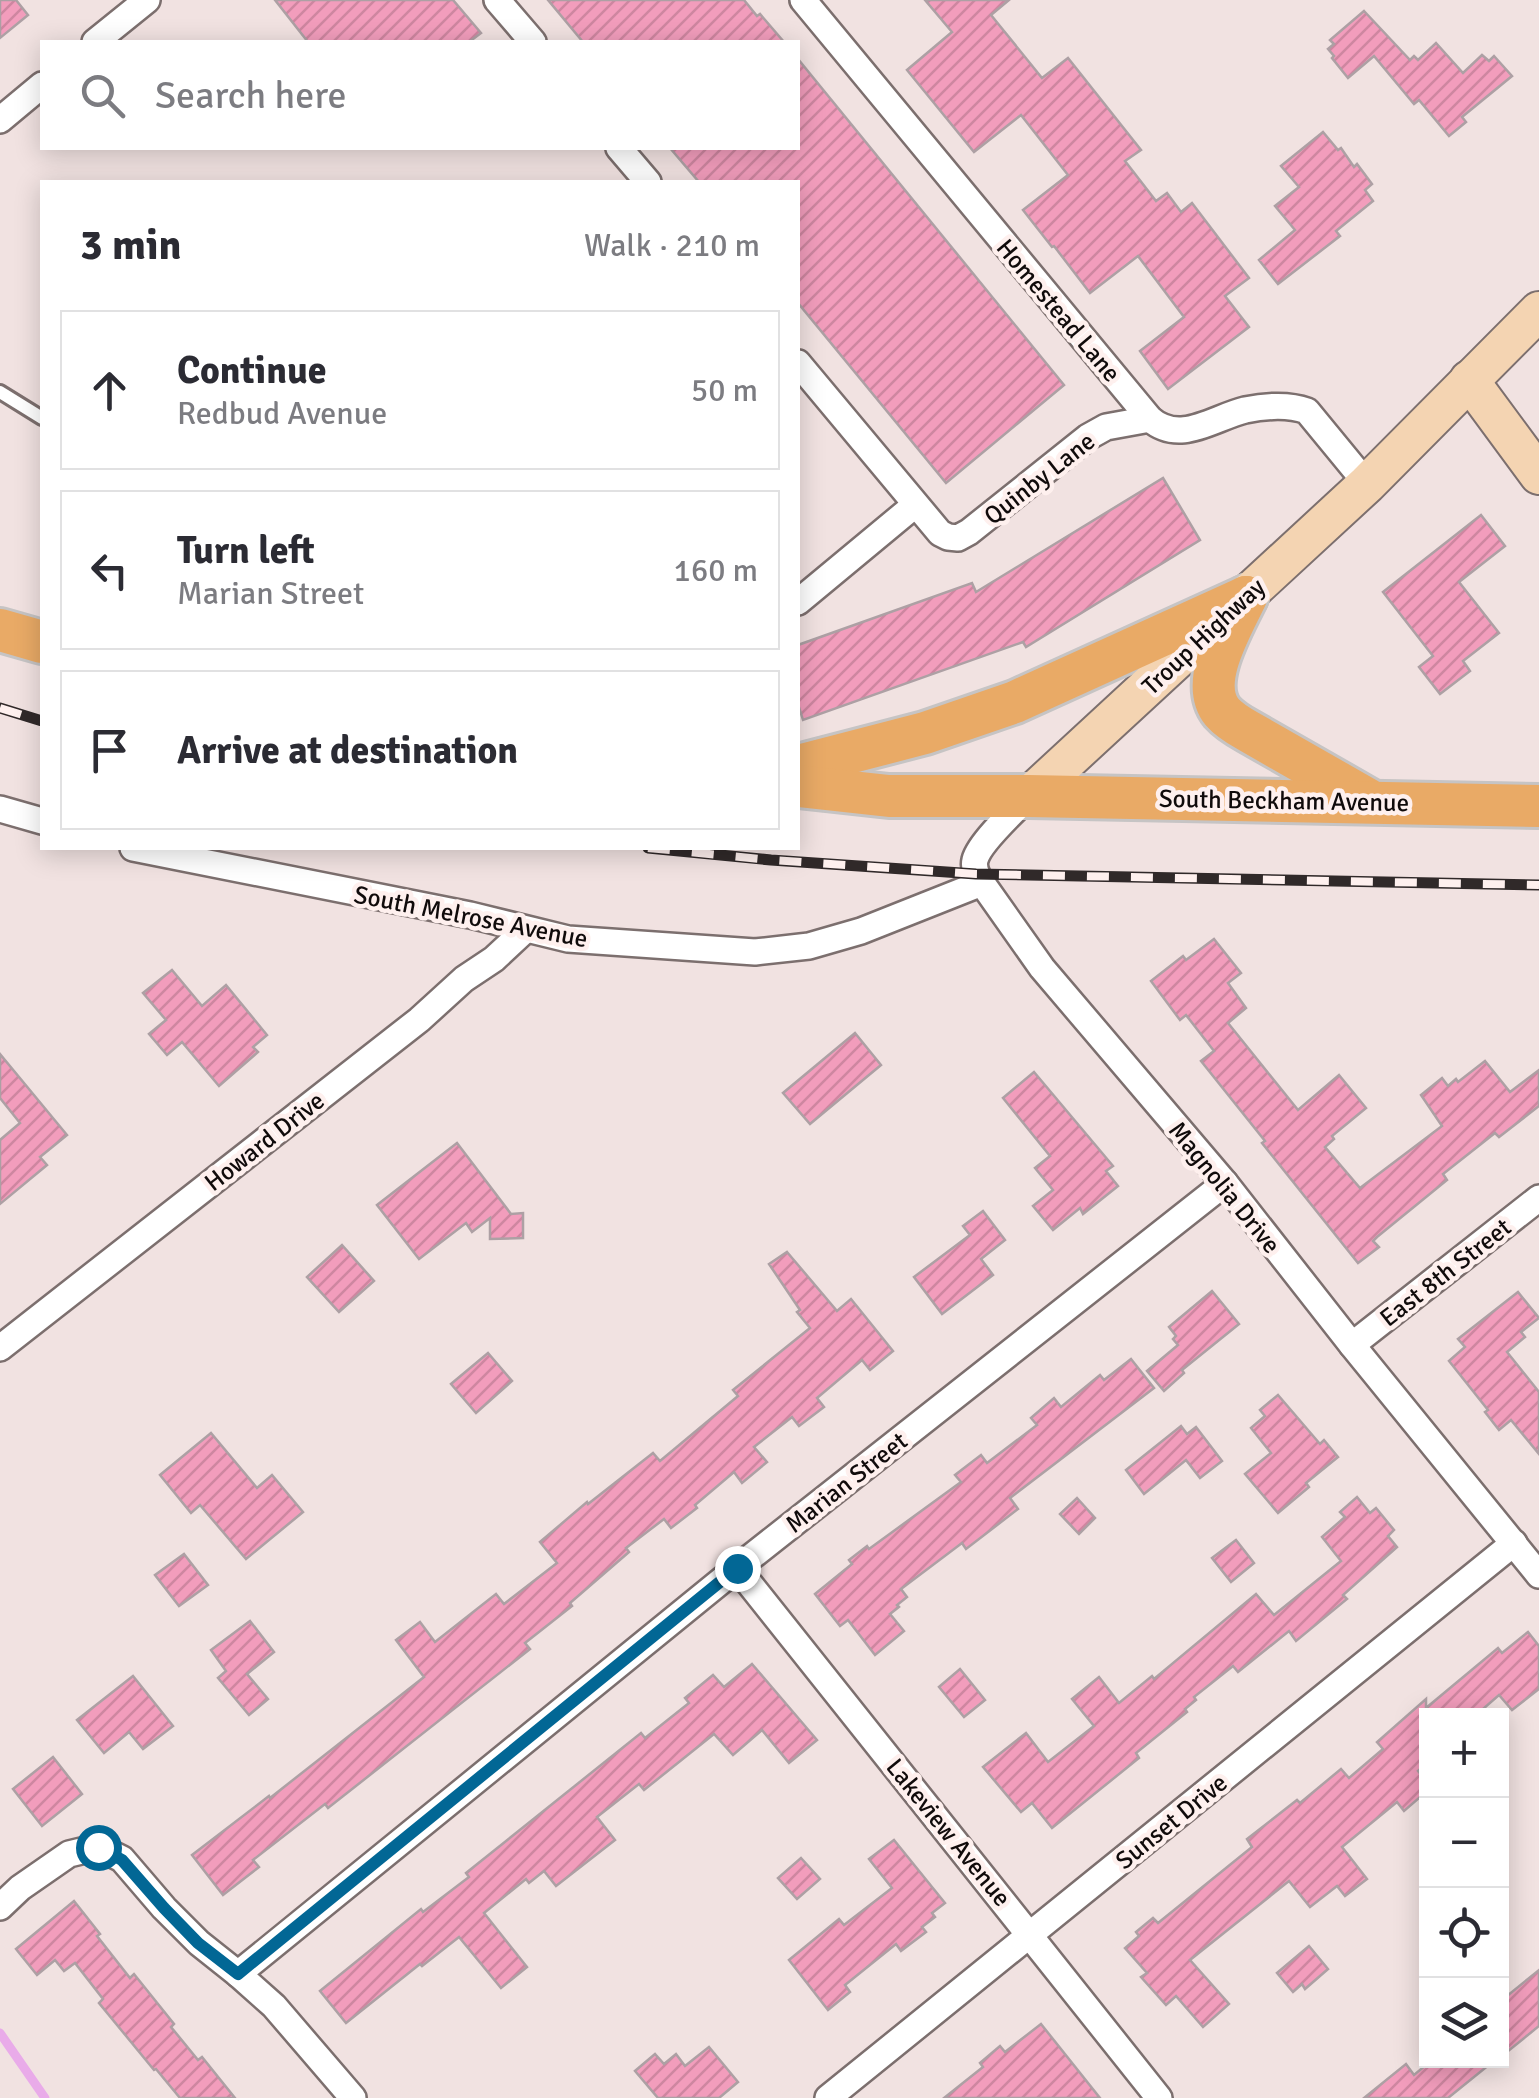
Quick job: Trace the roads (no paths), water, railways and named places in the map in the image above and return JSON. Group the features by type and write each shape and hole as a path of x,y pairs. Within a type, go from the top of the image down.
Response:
{"main road":[{"name":"Troup Highway","path":"1029,796 1367,484 1539,311"},
{"path":"1469,380 1539,475"},
{"path":"800,765 925,732 1015,702 1246,598"},
{"path":"1246,598 1216,666 1214,695 1220,709 1248,731 1372,802"},
{"path":"0,630 40,641"},
{"path":"800,786 889,796 1029,796"},
{"name":"South Beckham Avenue","path":"1029,796 1539,806"}],"street":[{"path":"96,40 146,0"},
{"path":"498,0 530,40"},
{"name":"Homestead Lane","path":"803,0 1150,419"},
{"path":"0,120 40,87"},
{"path":"622,150 646,180"},
{"path":"800,365 916,505 800,600"},
{"path":"1150,419 1158,426 1188,430 1246,410 1293,406 1307,411 1367,484"},
{"name":"Quinby Lane","path":"916,505 940,533 958,538 1088,437 1106,427 1150,419"},
{"path":"982,883 976,874 975,858 1029,796"},
{"path":"0,808 40,820"},
{"name":"South Melrose Avenue","path":"142,850 470,915 568,940 755,952 809,946 862,931 982,883"},
{"name":"Magnolia Drive","path":"982,883 1042,968 1224,1183 1539,1575"},
{"name":"Howard Drive","path":"0,1348 419,1020 525,930"},
{"name":"Marian Street","path":"238,1974 737,1568 1224,1183"},
{"name":"East 8th Street","path":"1352,1345 1539,1198"},
{"name":"Sunset Drive","path":"828,2098 1514,1544"},
{"name":"Lakeview Avenue","path":"737,1568 1159,2098"},
{"path":"0,1906 69,1854 98,1847 122,1860 198,1943 274,2006 352,2098"}],"lane":[{"path":"0,392 40,417"}],"waterway":[{"path":"0,2033 45,2098"}],"railway":[{"path":"0,708 40,720"},
{"path":"668,850 976,874 1539,885"}]}
